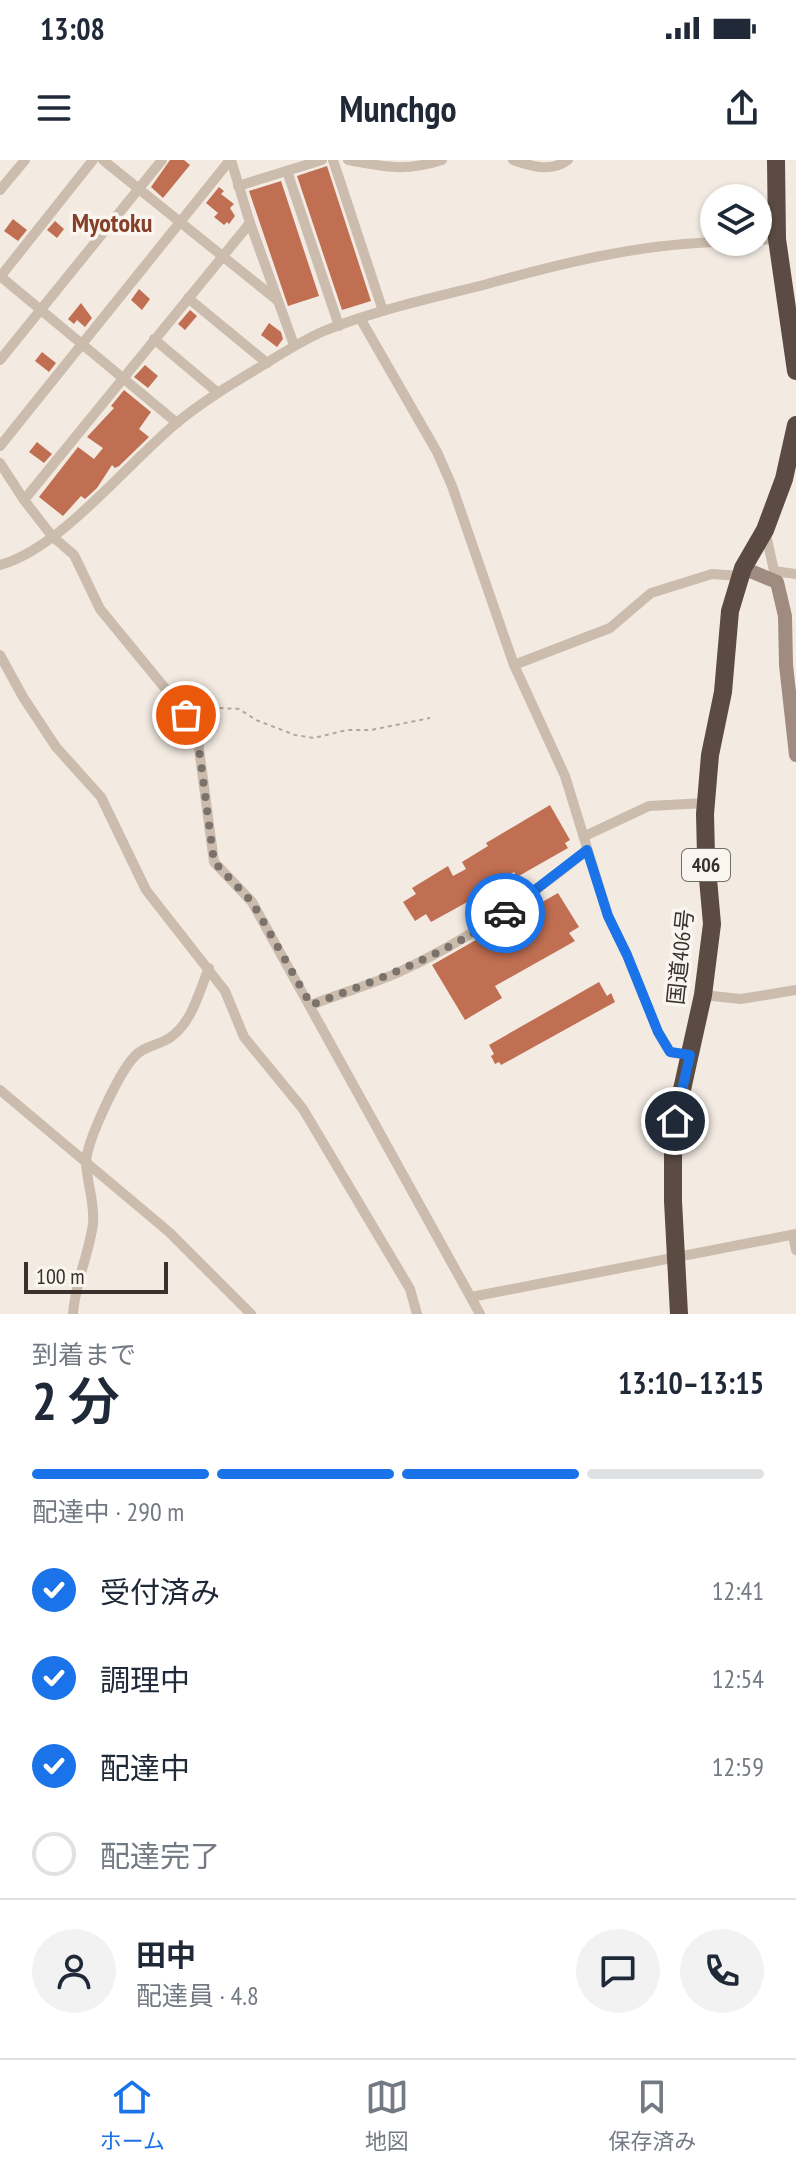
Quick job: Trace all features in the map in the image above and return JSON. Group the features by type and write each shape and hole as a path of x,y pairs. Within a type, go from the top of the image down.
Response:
{"highway":[{"path":"772,200 776,160"},
{"path":"772,248 790,290 796,371"},
{"name":"国道406号","path":"679,1314 673,1201 675,1121 703,995 712,924 706,856 710,755 723,692 730,611 742,572 765,530 784,479 796,425"}],"street":[{"path":"93,160 0,276 177,423"},
{"path":"103,160 277,300"},
{"path":"0,360 162,160"},
{"path":"231,160 294,345"},
{"path":"0,446 231,160"},
{"path":"238,186 322,160"},
{"path":"333,160 383,311"},
{"path":"348,160 394,168 410,168 442,160"},
{"path":"513,160 541,168 559,166 568,160"},
{"path":"0,190 21,161"},
{"path":"287,171 339,326"},
{"path":"24,500 250,223"},
{"path":"0,565 11,562 52,536 177,423 217,392 294,345 360,318 569,261 664,244 700,243"},
{"path":"188,298 267,363"},
{"path":"360,318 437,452 452,486 514,665 565,776 608,916 658,1032 670,1052 690,1055"},
{"path":"154,339 217,392"},
{"path":"0,463 52,536 74,555 100,609 196,726 214,862 252,902 480,1314"},
{"path":"765,530 785,616 796,755"},
{"path":"514,665 610,628 651,593 685,580 742,572 776,576 796,574"},
{"path":"0,655 56,747 101,797 146,890 225,991 244,1037 303,1109 410,1289 417,1314"},
{"path":"585,836 649,806 706,803"},
{"path":"311,1005 397,973 486,926 538,890 587,850"},
{"path":"73,1314 93,1224 86,1160 114,1085 136,1054 171,1038 187,1022 209,968"},
{"path":"703,995 741,999 796,990"},
{"path":"0,1090 169,1232 251,1314"},
{"path":"471,1297 795,1235 796,1250"}],"path":[{"path":"186,715 220,708 239,709 256,720 295,735 314,738 430,718"}],"building":[{"path":"170,160 184,160 190,165 163,198 151,187"},
{"path":"327,166 371,301 342,310 297,176"},
{"path":"281,181 319,296 288,306 249,191"},
{"path":"219,187 224,191 221,194 234,204 230,208 235,216 224,225 214,217 218,213 206,203"},
{"path":"13,219 27,230 18,241 4,231"},
{"path":"55,221 64,229 57,238 47,230"},
{"path":"139,289 150,299 142,310 131,300"},
{"path":"81,303 92,318 85,327 77,320 74,324 68,319"},
{"path":"190,310 197,316 185,330 178,324"},
{"path":"269,323 281,332 283,339 277,347 261,335"},
{"path":"42,352 56,363 49,372 35,361"},
{"path":"145,365 158,376 148,388 134,377"},
{"path":"124,390 151,412 139,429 149,437 119,466 115,468 112,465 97,488 85,499 81,496 63,516 39,497 78,447 94,459 103,448 87,437 114,408 111,406"},
{"path":"37,442 52,454 44,463 29,452"},
{"path":"550,805 570,840 565,843 568,848 517,877 514,872 501,880 505,888 473,906 471,900 431,922 426,914 415,921 403,902 416,894 412,888 448,866 453,876 466,869 462,862 488,846 486,843"},
{"path":"558,893 579,927 569,933 575,941 495,986 502,998 465,1020 432,965"},
{"path":"599,982 607,996 611,993 615,1002 501,1065 499,1062 495,1064 489,1045"}],"way so far":[{"path":"186,715 196,726 214,862 252,902 311,1005 397,973 505,913"}],"district":[{"name":"Myotoku","path":"112,222"}],"route":[{"path":"505,913 587,850 608,916 658,1032 670,1052 690,1055 675,1121"}]}
